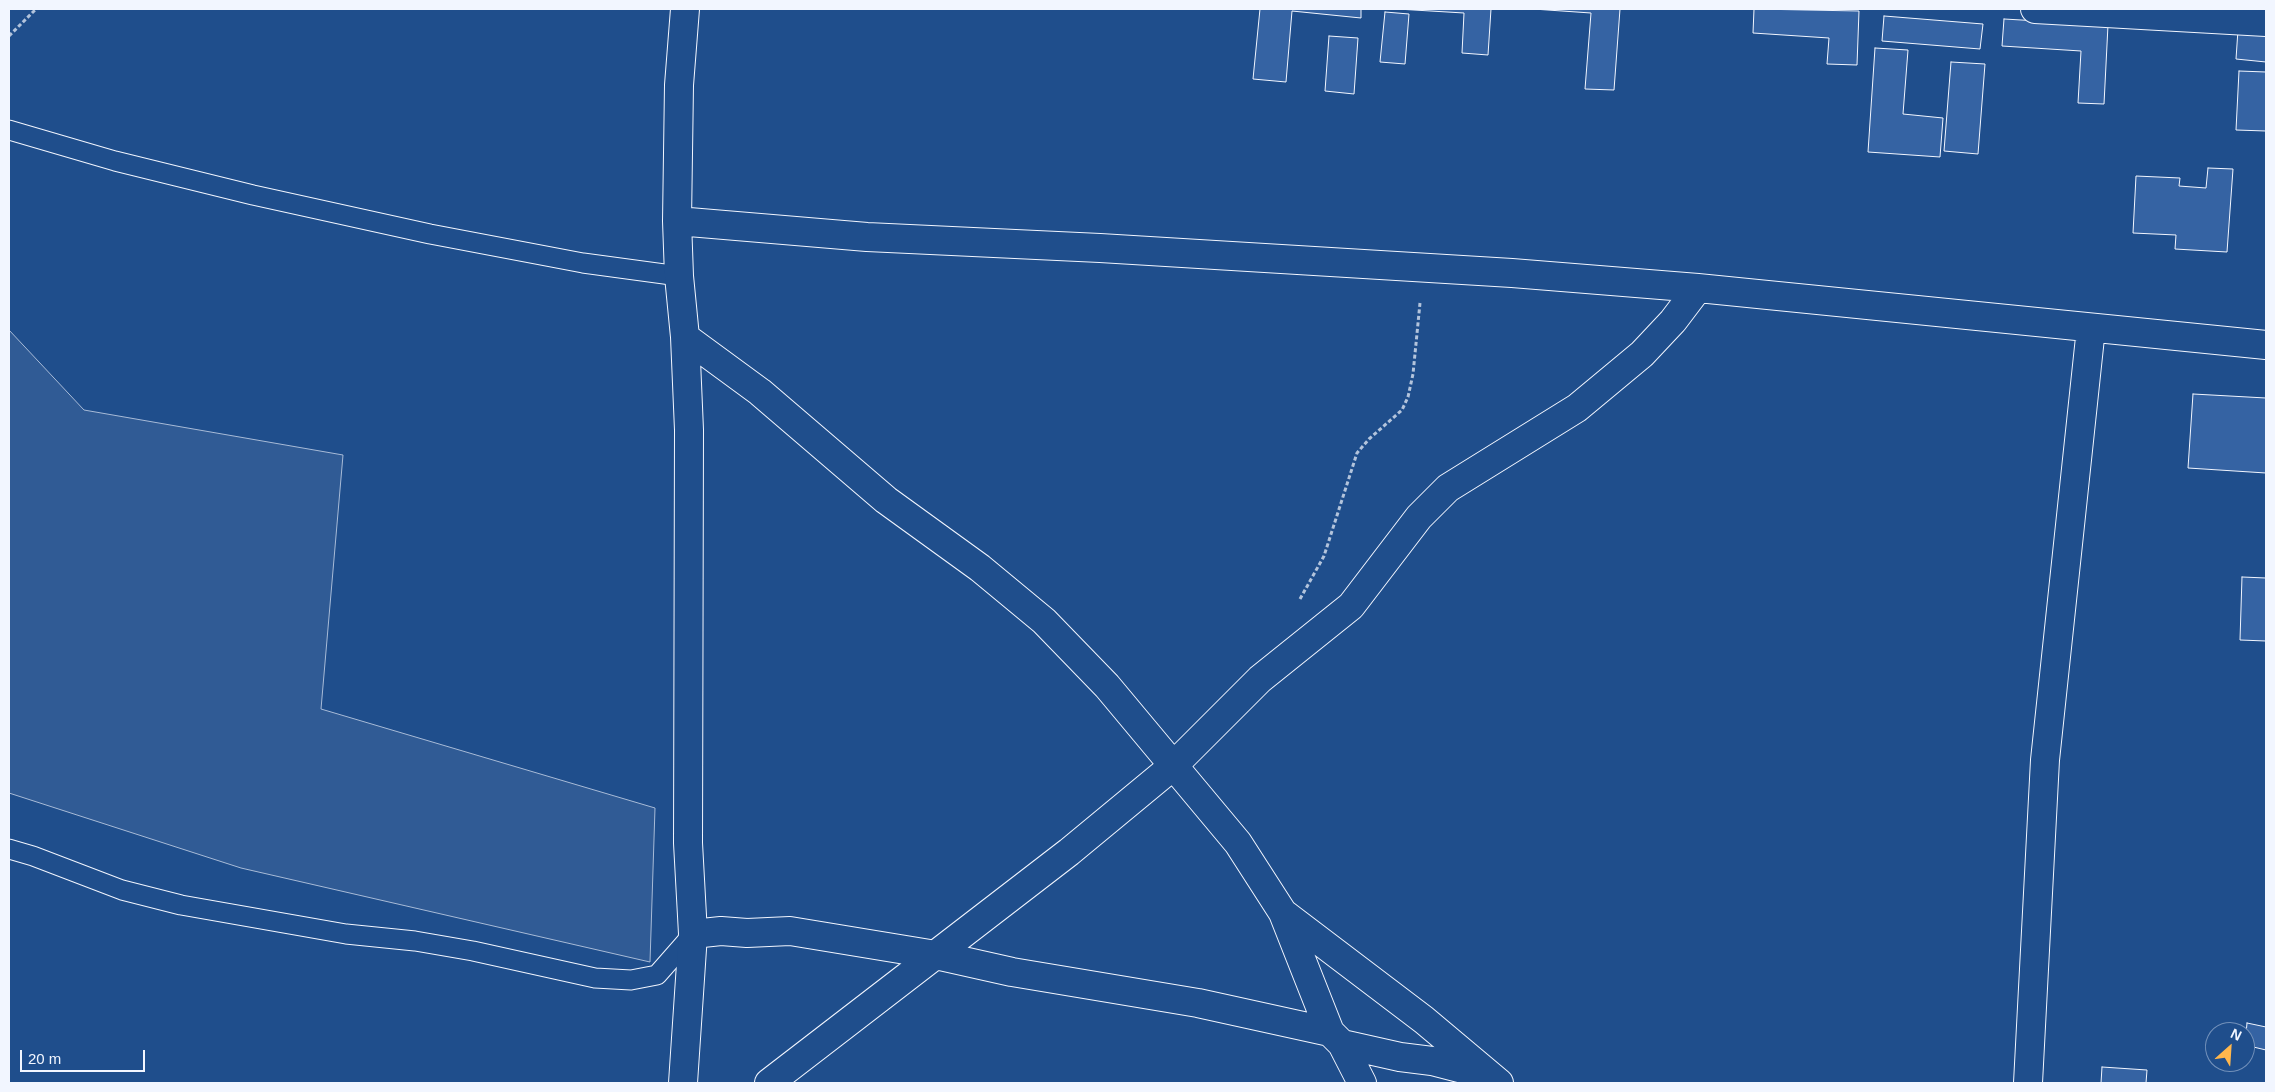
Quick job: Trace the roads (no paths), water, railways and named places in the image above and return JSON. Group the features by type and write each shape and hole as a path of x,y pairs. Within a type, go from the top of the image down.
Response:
{"street":[{"path":"683,1083 693,934 688,843 689,440 685,337 676,221 679,85 685,9"},
{"path":"2035,9 2266,22"},
{"path":"676,221 867,237 1100,248 1422,267 1698,288 2266,345"},
{"path":"768,1083 1069,852 1173,766 1260,680 1352,606 1420,517 1448,488 1577,408 1642,354 1673,321 1698,288"},
{"path":"2028,1083 2045,760 2091,328"},
{"path":"685,337 760,392 886,500 980,568 1044,621 1107,686 1238,842 1283,913 1336,1038 1362,1083"},
{"path":"1283,913 1424,1020 1493,1079"},
{"path":"693,934 721,931 747,933 790,931 936,955 1012,972 1198,1003 1336,1038 1400,1057 1432,1061 1493,1079"}],"lane":[{"path":"9,130 115,161 262,197 430,234 574,262 679,276"},
{"path":"9,849 122,890 181,905 346,934 415,941 473,950 595,978 631,980 657,975 693,934"}]}
